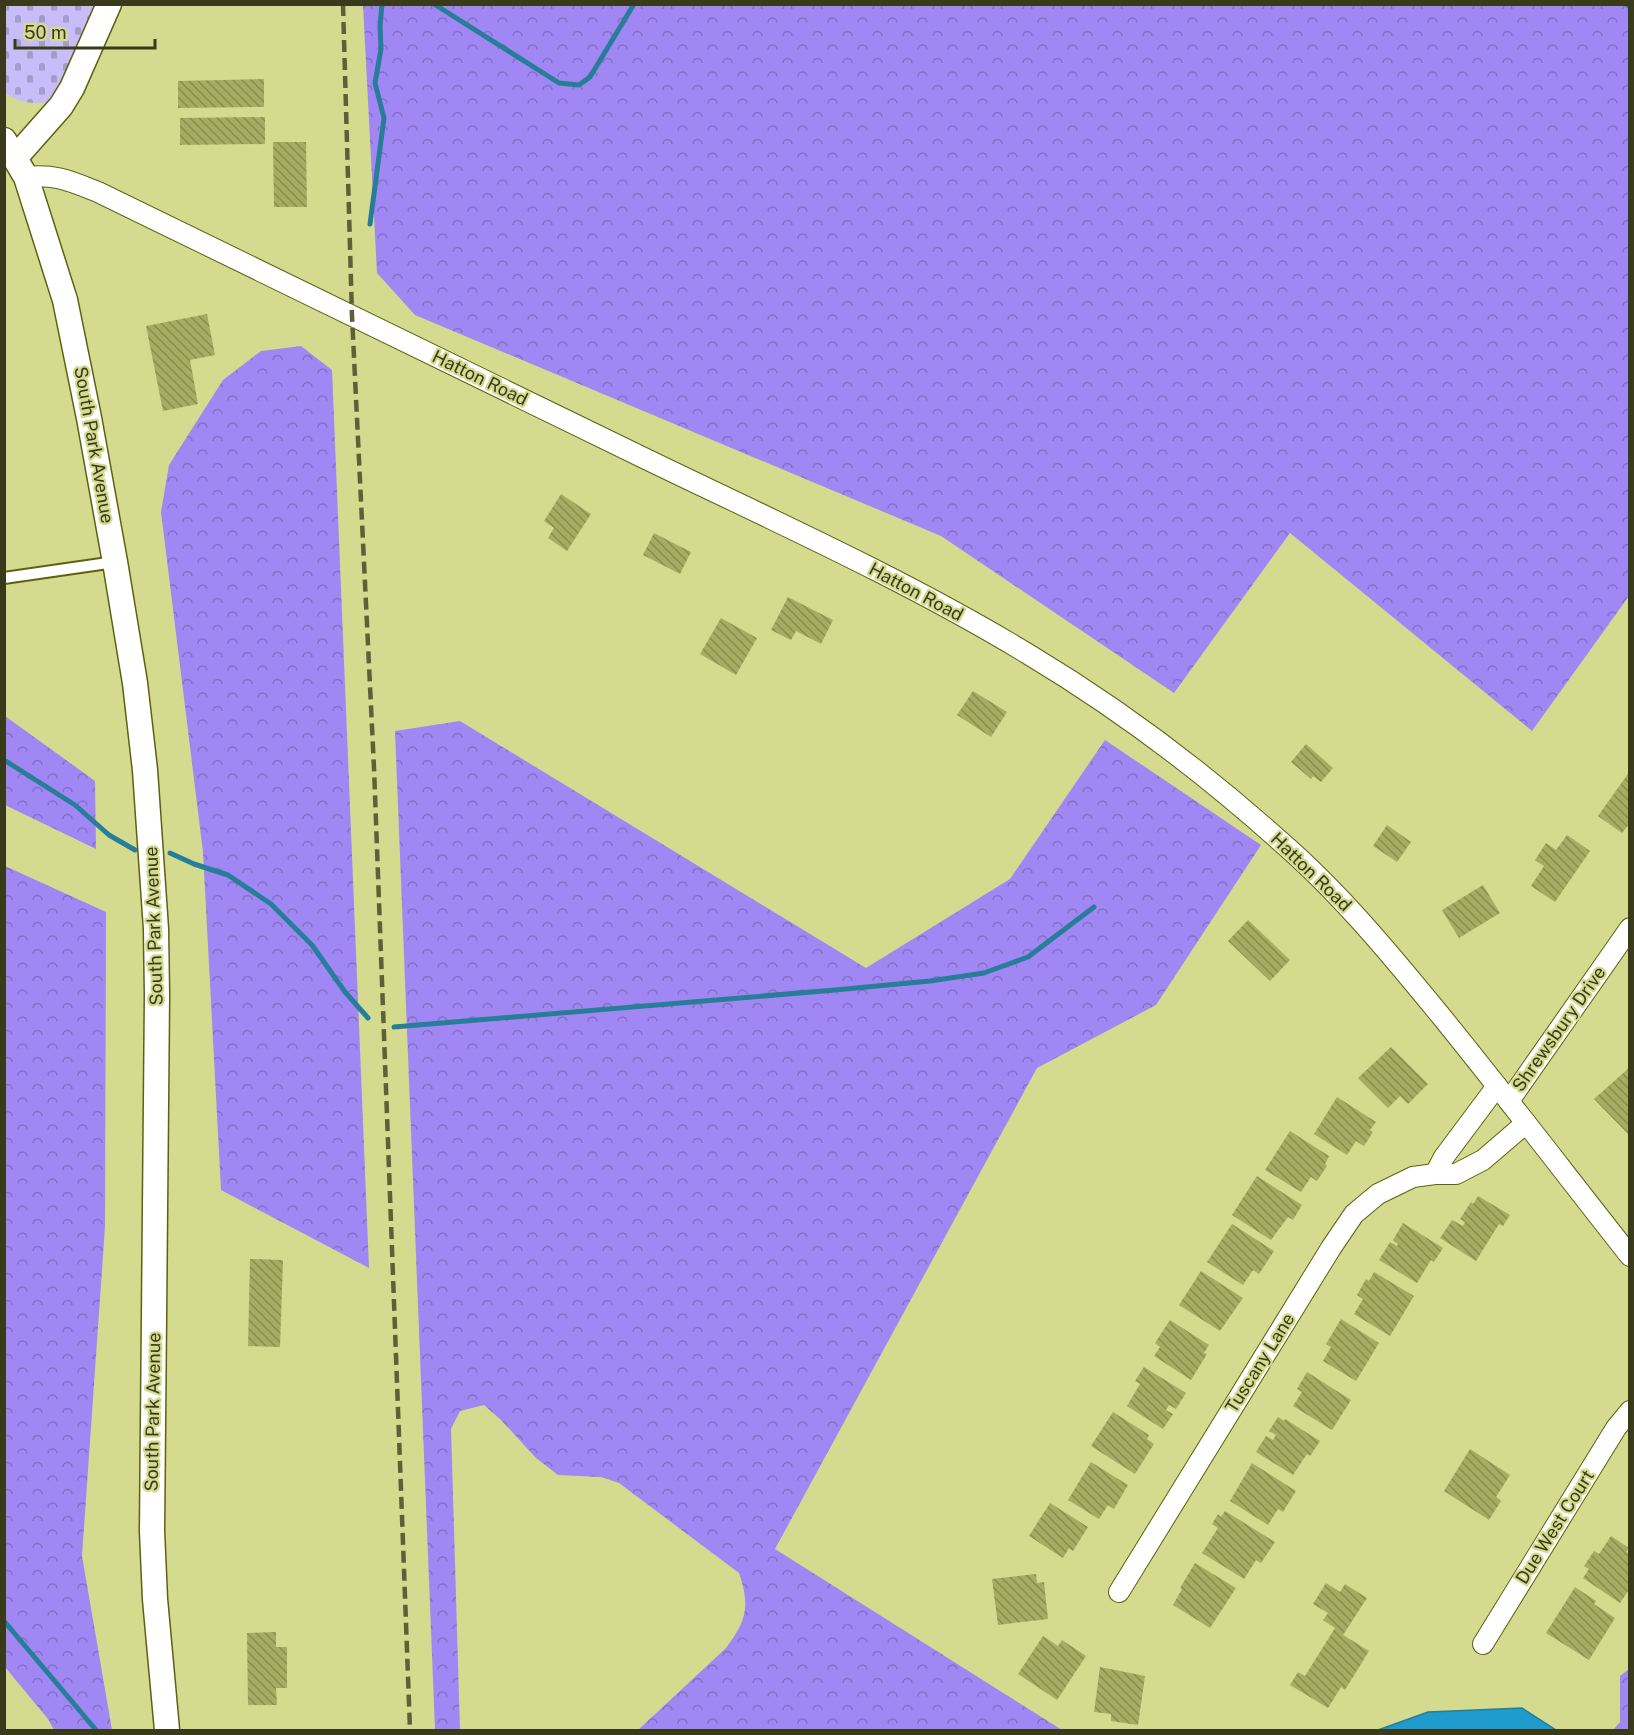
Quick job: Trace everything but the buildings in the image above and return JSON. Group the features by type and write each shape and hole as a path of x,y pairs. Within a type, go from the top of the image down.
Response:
{"street":[{"path":"15,158 67,97 109,4"},
{"name":"South Park Avenue","path":"15,158 47,239 65,300 81,375 135,683 151,840 156,929 157,1080 152,1531 155,1599 167,1731"},
{"name":"Hatton Road","path":"15,158 46,175 71,181 98,192 831,548 1028,653 1150,735 1226,794 1284,844 1374,935 1503,1094 1629,1256"},
{"name":"Shrewsbury Drive","path":"1503,1094 1629,928"},
{"path":"1435,1174 1444,1157 1503,1094"},
{"name":"Tuscany Lane","path":"1119,1592 1354,1214 1378,1194 1413,1177 1456,1174 1483,1160 1526,1124"},
{"name":"Due West Court","path":"1483,1644 1616,1428 1629,1411"}],"lane":[{"path":"4,578 115,562"}],"green space":[{"path":"4,5 101,5 56,101 29,103 5,93"},
{"path":"363,5 1629,5 1629,596 1532,731 1290,533 1174,693 941,536 415,315 377,273"},
{"path":"301,346 332,370 369,1268 221,1190 203,852 161,512 169,465 223,380 261,351"},
{"path":"5,716 95,781 96,849 5,805"},
{"path":"460,721 866,968 1010,879 1105,740 1261,845 1156,1005 1037,1068 775,1549 1062,1730 638,1730 726,1648 733,1638 742,1621 745,1604 739,1573 619,1483 601,1477 558,1475 536,1458 484,1405 460,1411 451,1429 460,1730 435,1730 395,731"},
{"path":"5,866 106,912 105,1227 82,1556 112,1730 54,1730 48,1719 5,1667"},
{"path":"1629,1669 1629,1730 1613,1730 1620,1722 1620,1676"}],"water":[{"path":"1522,1708 1556,1730 1378,1730 1428,1712"}],"waterway":[{"path":"370,224 384,118 375,83 381,49 382,4"},
{"path":"434,4 559,83 579,85 590,77 634,4"},
{"path":"1626,4 1630,7"},
{"path":"4,760 75,805 109,835 135,850"},
{"path":"170,853 228,875 271,904 312,945 345,992 368,1018"},
{"path":"394,1027 835,990 930,981 984,973 1028,957 1094,907"},
{"path":"4,1621 96,1730"}],"railway":[{"path":"343,4 352,316 374,768 410,1730"}]}
